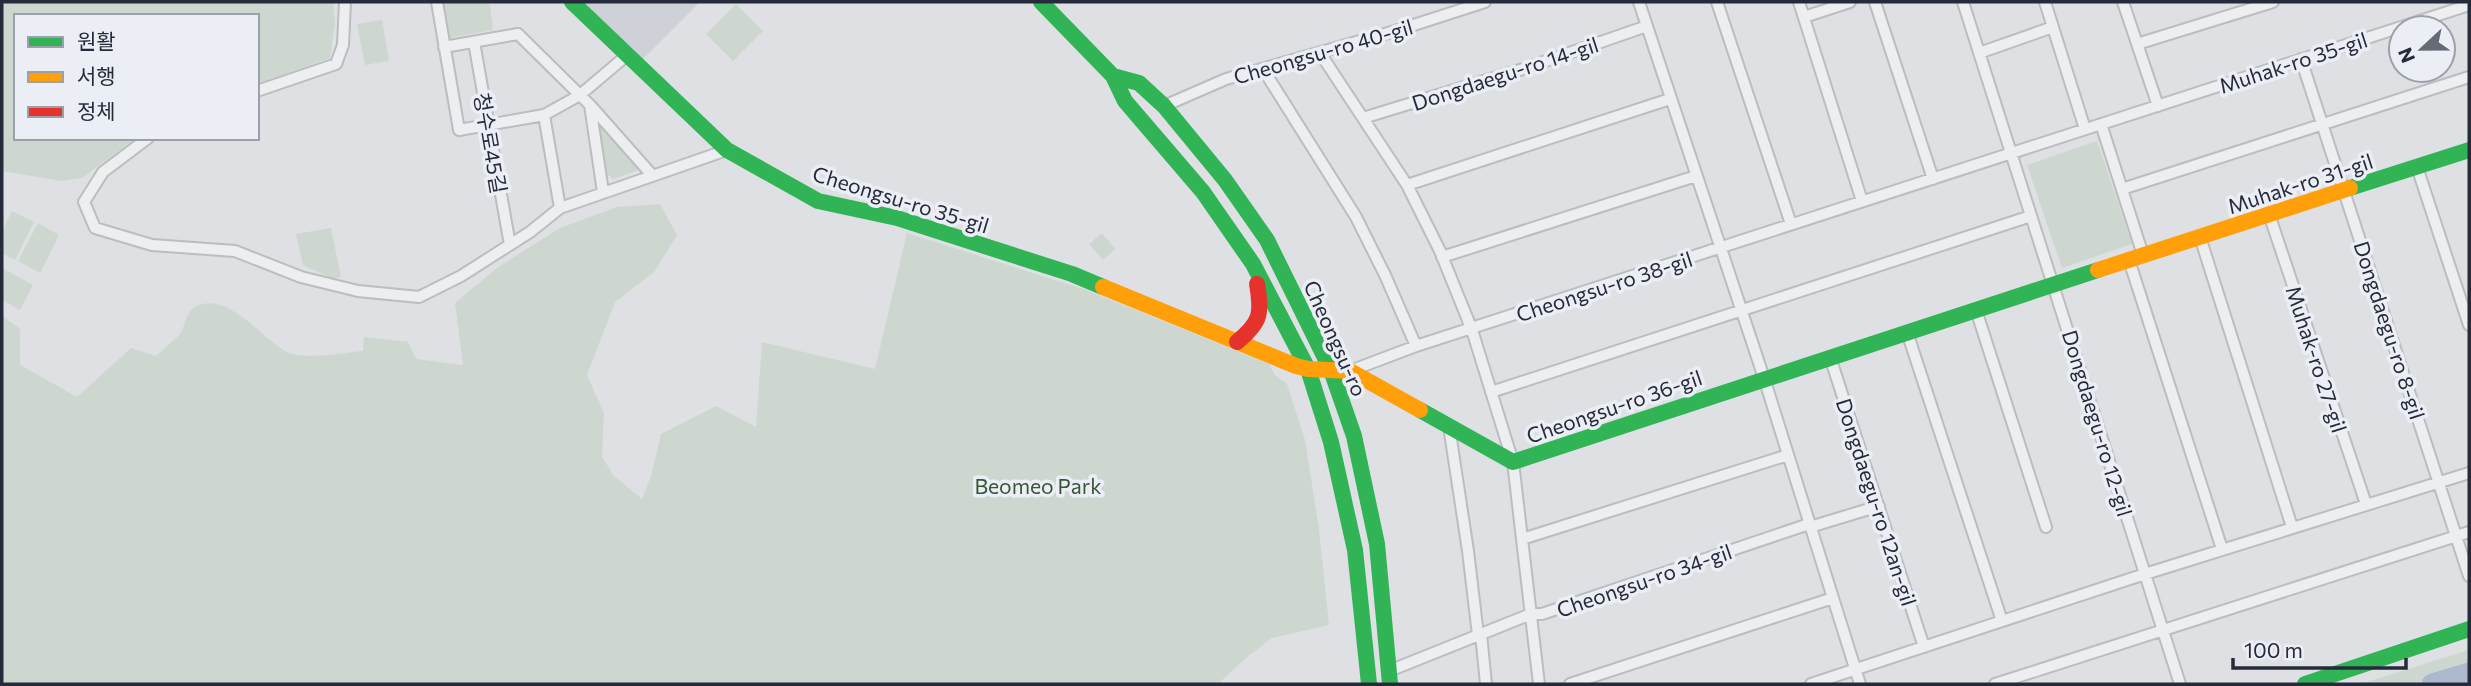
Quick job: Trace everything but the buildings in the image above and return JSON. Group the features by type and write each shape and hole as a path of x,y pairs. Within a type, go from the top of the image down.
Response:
{"street":[{"path":"259,90 336,64 343,45 345,2"},
{"path":"437,2 459,130 544,115 580,95 626,56"},
{"name":"Cheongsu-ro 35-gil","path":"572,2 727,150 818,201 897,218 1072,274 1308,369"},
{"name":"Cheongsu-ro","path":"1041,2 1113,76 1125,101 1203,192 1253,264 1308,369 1331,442 1355,550 1369,684"},
{"name":"Cheongsu-ro 40-gil","path":"1164,106 1226,79 1320,53 1464,5 1485,2"},
{"path":"1639,2 1764,378 1860,684"},
{"path":"1717,2 1791,224"},
{"path":"1799,2 1862,201"},
{"path":"1804,17 1850,2"},
{"path":"1875,2 1933,179"},
{"name":"Dongdaegu-ro 12-gil","path":"1963,2 2180,684"},
{"path":"2045,2 2085,129"},
{"path":"2123,2 2158,106"},
{"path":"2137,44 2273,2"},
{"name":"Muhak-ro 35-gil","path":"2011,153 2301,59 2448,6 2469,5"},
{"name":"Dongdaegu-ro 14-gil","path":"1363,118 1523,69 1647,26"},
{"path":"1979,53 2053,27"},
{"path":"444,47 518,34 590,105 652,175"},
{"name":"청수로45길","path":"474,42 510,245"},
{"path":"1320,53 1407,185 1442,257 1472,330 1513,462 1539,684"},
{"name":"Dongdaegu-ro 8-gil","path":"2301,59 2469,576"},
{"path":"1263,69 1356,217 1416,346"},
{"name":"Cheongsu-ro","path":"1113,76 1139,83 1164,106 1225,180 1267,240 1331,370 1354,436 1377,544 1389,678"},
{"path":"2122,189 2469,77"},
{"path":"1407,185 1670,99"},
{"path":"590,105 603,192"},
{"path":"544,115 560,208"},
{"path":"2101,124 2122,189 2136,258 2222,549"},
{"path":"145,140 103,172 84,202 95,228 152,245 235,250 301,276 358,292 419,297 461,276 510,245 560,208 727,150"},
{"name":"Muhak-ro 31-gil","path":"2054,284 2469,150"},
{"name":"Cheongsu-ro 38-gil","path":"1350,371 1416,346 2011,153"},
{"path":"2417,167 2466,304 2469,325"},
{"path":"1442,257 1696,176"},
{"name":"Muhak-ro 27-gil","path":"2269,215 2365,503"},
{"path":"1491,392 2031,216"},
{"path":"2200,237 2292,527"},
{"path":"1237,342 1254,329 1262,311 1253,264"},
{"name":"Cheongsu-ro 36-gil","path":"1308,369 1350,371 1513,462 2054,284"},
{"path":"1976,310 2046,527"},
{"path":"1908,332 2002,621"},
{"name":"Dongdaegu-ro 12an-gil","path":"1830,357 1924,647"},
{"path":"1449,426 1486,684"},
{"path":"1522,539 1788,454"},
{"path":"1811,684 2365,503 2469,473"},
{"path":"1810,526 1879,506"},
{"name":"Cheongsu-ro 34-gil","path":"1389,678 1479,635 1531,614 1542,614 1810,526"},
{"path":"1995,684 2469,532"},
{"path":"1570,684 1833,598"},
{"path":"2305,684 2469,629"}],"shaded area":[{"path":"584,2 700,2 642,60"}],"green space":[{"path":"2,2 333,2 335,23 330,58 259,83 259,14 14,14 14,140 133,140 82,178 61,181 2,171"},
{"path":"442,2 487,2 490,5 493,30 449,38"},
{"path":"736,4 763,31 733,61 706,34"},
{"path":"382,20 389,61 365,65 357,24"},
{"path":"595,114 642,169 613,179 606,173"},
{"path":"2097,141 2132,244 2062,268 2027,165"},
{"name":"Beomeo Park","path":"660,204 677,235 654,272 615,302 587,375 604,413 602,456 613,475 642,499 651,476 661,434 716,406 756,427 762,342 875,369 907,233 1086,290 1269,364 1275,375 1287,384 1305,440 1319,529 1329,625 1272,638 1218,684 2,684 2,316 20,329 20,365 77,397 131,348 156,356 180,334 192,310 207,303 232,310 277,346 294,354 303,356 363,351 364,337 408,342 416,359 463,365 455,303 498,267 560,228 617,207"},
{"path":"12,211 34,222 15,260 2,253 2,231"},
{"path":"38,223 59,235 40,273 18,261"},
{"path":"331,228 341,277 333,279 303,265 296,234"},
{"path":"1102,233 1115,249 1103,260 1089,244"},
{"path":"2,268 33,285 20,310 2,300"},
{"path":"2469,650 2469,684 2360,684"}],"waterway":[{"path":"2432,684 2469,673"}],"traffic: fast":[{"path":"572,2 727,150 818,201 897,218 1072,274 1103,287"},
{"path":"1041,2 1113,76 1125,101 1203,192 1253,264 1308,369 1331,442 1355,550 1369,684"},
{"path":"1113,76 1139,83 1164,106 1225,180 1267,240 1331,370 1354,436 1377,544 1390,684"},
{"path":"2350,188 2469,150"},
{"path":"1420,410 1513,462 2098,270"},
{"path":"2305,684 2469,629"}],"traffic: slow":[{"path":"2098,270 2350,188"},
{"path":"1103,287 1296,366 1350,371 1420,410"}],"traffic: jam":[{"path":"1237,342 1251,329 1258,317 1257,284"}]}
